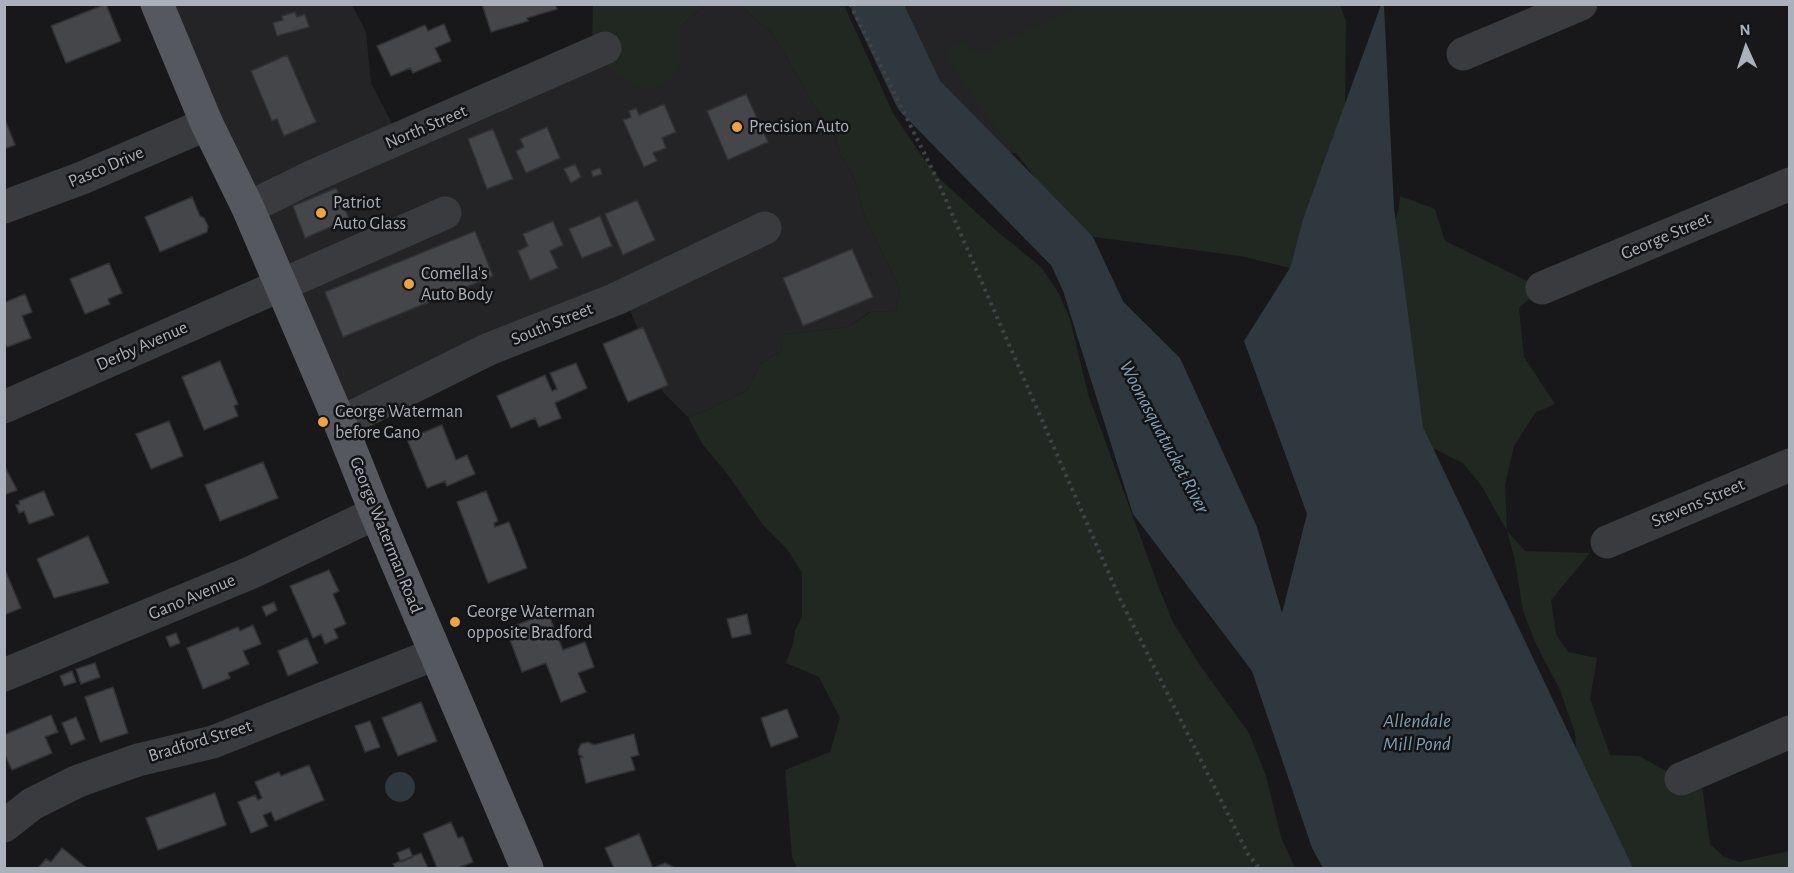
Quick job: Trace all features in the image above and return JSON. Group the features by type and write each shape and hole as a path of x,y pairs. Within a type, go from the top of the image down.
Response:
{"main road":[{"name":"George Waterman Road","path":"157,4 207,124 248,208 527,868"}],"street":[{"path":"1463,54 1581,4"},
{"name":"North Street","path":"248,208 315,175 605,48"},
{"name":"Pasco Drive","path":"4,207 82,178 207,124"},
{"name":"George Street","path":"1542,288 1790,183"},
{"name":"Derby Avenue","path":"4,407 445,213"},
{"name":"South Street","path":"340,423 489,349 616,299 765,228"},
{"name":"Stevens Street","path":"1607,542 1790,465"},
{"name":"Gano Avenue","path":"4,675 250,573 376,513"},
{"name":"Bradford Street","path":"4,826 32,804 78,781 138,760 213,742 435,654"},
{"path":"1681,779 1790,732"}],"path":[{"path":"850,4 935,175 1120,599 1248,854 1259,868"}],"shaded area":[{"path":"159,5 352,5 366,32 371,83 398,135 590,57 679,68 679,28 704,5 739,5 772,33 826,125 836,137 840,154 853,174 865,217 900,289 896,311 870,312 848,327 782,335 783,350 760,364 748,390 688,417 663,392 626,300 335,422"},
{"path":"593,5 704,5 679,28 679,68 660,87 641,90 601,62 592,44"},
{"path":"739,5 844,5 893,113 923,158 939,178 992,227 1041,267 1058,292 1070,319 1088,394 1159,588 1173,622 1199,664 1249,733 1266,776 1281,837 1295,868 797,868 792,857 785,770 830,752 840,718 819,677 786,663 795,631 802,617 802,573 787,549 763,525 728,475 703,445 688,417 748,390 760,364 783,350 782,335 848,327 871,312 896,311 900,289 865,217 853,174 840,154 836,137 826,125 772,33"},
{"path":"879,5 1170,5 1019,153 968,156 962,151 913,78"},
{"path":"1079,5 1340,5 1346,21 1345,108 1303,219 1290,268 1240,256 1079,235 976,101 943,51 963,42 972,50 981,52"},
{"path":"1400,196 1435,209 1445,241 1542,288 1519,308 1524,357 1555,404 1535,413 1514,446 1505,485 1507,531 1481,485 1463,463 1401,436 1390,237 1399,208"},
{"path":"1507,531 1525,551 1590,553 1551,600 1556,634 1568,652 1597,658 1590,699 1610,755 1639,756 1681,779 1701,779 1710,844 1724,857 1739,862 1789,851 1789,868 1630,868 1578,792 1575,733 1560,690 1535,642 1523,611 1515,560"}],"water":[{"name":"Allendale Mill Pond","path":"1381,5 1384,5 1394,208 1423,427 1633,868 1323,868 1312,848 1252,671 1133,514 1064,294 1072,251 1180,358 1257,527 1282,613 1307,514 1244,341 1290,268 1303,219"},
{"path":"400,772 406,773 414,781 414,793 406,801 400,802 394,801 386,793 385,787 386,781 394,773"}],"building":[{"path":"106,4 121,41 66,63 51,26"},
{"path":"482,4 555,4 557,9 491,32"},
{"path":"295,12 297,17 305,14 309,27 277,36 273,23 283,20 282,16"},
{"path":"444,24 451,41 435,48 441,61 413,73 410,68 391,76 377,46 425,25 428,31"},
{"path":"287,55 316,122 284,136 277,119 272,121 251,71"},
{"name":"Precision Auto","path":"746,94 768,142 728,160 707,111"},
{"path":"664,104 676,132 662,138 666,148 653,153 657,161 644,167 623,120 631,117 629,111 636,108 639,115"},
{"path":"4,117 15,145 4,149"},
{"path":"547,127 560,158 526,173 516,151 524,147 520,139"},
{"path":"493,129 513,179 487,189 468,139"},
{"path":"575,164 581,177 571,183 564,169"},
{"path":"600,168 602,174 593,177 591,171"},
{"name":"Patriot Auto Glass","path":"336,188 349,219 305,238 293,206"},
{"path":"192,197 200,216 204,218 208,226 207,232 160,252 145,217"},
{"path":"637,200 655,240 623,255 605,214"},
{"path":"600,216 612,246 582,258 569,229"},
{"path":"553,221 563,245 550,251 558,268 530,280 518,251 528,246 523,234"},
{"name":"Comella's Auto Body","path":"475,231 493,276 343,337 325,292"},
{"path":"852,249 873,297 803,326 783,278"},
{"path":"109,263 122,293 108,299 110,304 85,314 70,279"},
{"path":"25,294 32,312 22,316 31,338 7,347 4,343 4,303"},
{"path":"643,327 668,385 628,402 603,344"},
{"path":"220,361 238,404 234,406 238,416 204,430 182,377"},
{"path":"576,363 587,388 555,403 561,418 539,427 535,418 511,428 497,396 545,375 552,391 557,389 550,373"},
{"path":"169,421 183,456 151,469 136,434"},
{"path":"442,425 456,460 467,455 475,474 447,486 445,481 427,488 407,439"},
{"path":"263,462 278,498 220,521 205,485"},
{"path":"4,465 17,490 4,495"},
{"path":"44,491 54,515 29,524 24,511 19,513 16,505 20,504 19,501"},
{"path":"486,491 498,521 494,523 495,527 509,522 527,568 488,583 457,502"},
{"path":"88,536 109,583 54,598 37,559"},
{"path":"329,570 339,591 333,594 346,624 334,629 338,638 325,644 321,634 313,638 290,586"},
{"path":"6,572 21,608 4,615 4,573"},
{"path":"274,602 277,610 266,616 262,607"},
{"path":"548,613 563,650 585,642 594,667 578,673 586,692 561,702 546,663 522,672 506,629"},
{"path":"747,614 751,634 732,638 727,619"},
{"path":"253,625 261,644 243,651 249,664 228,673 230,678 203,689 187,648 238,627 240,631"},
{"path":"176,633 180,643 170,647 166,637"},
{"path":"307,638 318,663 288,676 278,651"},
{"path":"95,663 100,677 81,684 76,669"},
{"path":"72,671 76,682 64,686 60,676"},
{"path":"113,687 128,733 100,742 85,697"},
{"path":"421,702 437,741 398,756 382,718"},
{"path":"787,709 798,737 771,747 761,718"},
{"path":"51,715 58,732 45,737 52,753 12,770 4,753 4,735"},
{"path":"76,717 85,739 71,745 62,723"},
{"path":"370,721 380,747 365,752 355,726"},
{"path":"634,734 639,755 631,757 635,770 586,783 580,758 583,757 579,755 578,750 581,744 588,742 594,745"},
{"path":"309,765 324,800 275,821 271,812 263,815 268,826 251,833 238,802 255,795 258,800 262,798 255,782 279,772 281,776"},
{"path":"215,793 226,825 158,850 146,818"},
{"path":"451,822 458,838 463,837 473,862 458,868 437,868 423,834"},
{"path":"639,834 653,868 614,868 605,848"},
{"path":"62,848 87,868 38,868 46,859 51,862"},
{"path":"409,848 413,857 401,862 397,853"},
{"path":"421,853 428,868 395,868 393,864"},
{"path":"665,863 675,868 653,868"}],"waterway":[{"name":"Woonasquatucket River","path":"876,4 919,95 1072,251 1101,313"}],"place":[{"name":"Precision Auto","path":"737,127"},
{"name":"Patriot Auto Glass","path":"321,213"},
{"name":"Comella's Auto Body","path":"409,284"},
{"name":"George Waterman before Gano","path":"323,422"},
{"name":"George Waterman opposite Bradford","path":"455,622"}]}
